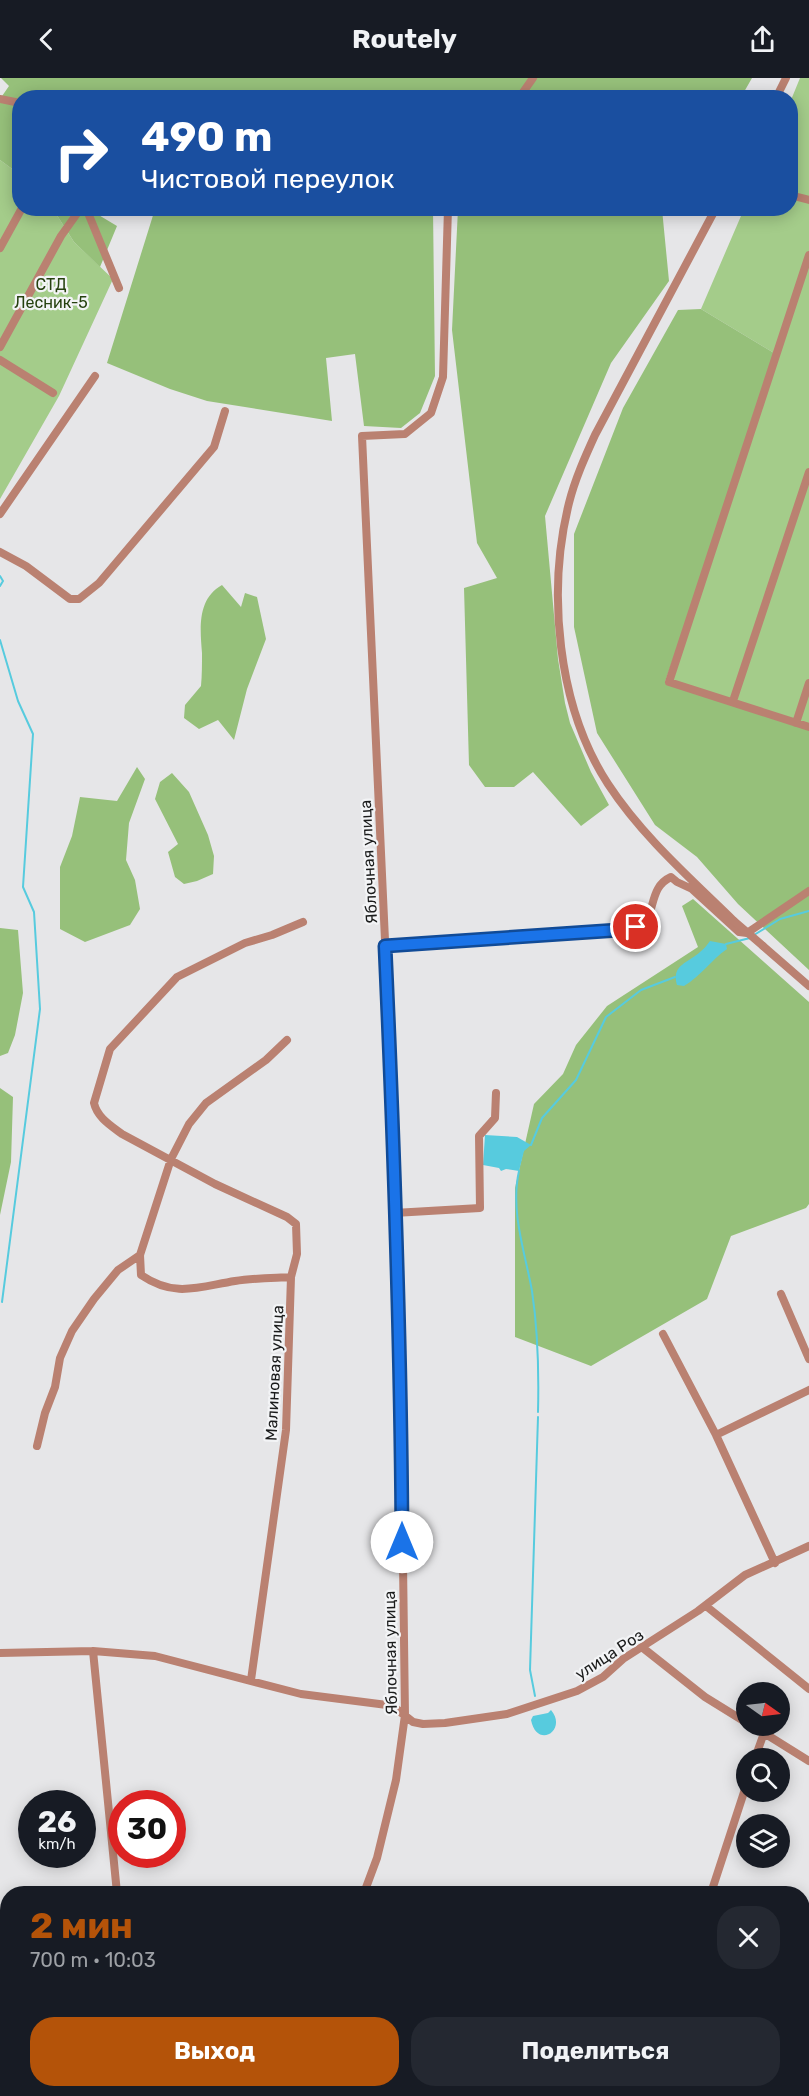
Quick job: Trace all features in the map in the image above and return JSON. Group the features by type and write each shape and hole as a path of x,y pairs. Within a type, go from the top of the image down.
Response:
{"street":[{"path":"0,248 18,216"},
{"path":"0,347 76,216"},
{"path":"89,216 119,288"},
{"name":"Яблочная улица","path":"367,1886 377,1858 396,1780 405,1715 401,1411 391,1072 362,436 405,434 431,413 443,377 448,216"},
{"path":"712,216 595,435 579,470 562,537 558,573 565,669 575,713 590,750 606,782 636,822 734,921 809,986"},
{"path":"809,255 669,682 809,727"},
{"path":"0,360 53,393"},
{"path":"0,514 95,376"},
{"path":"0,552 26,566 70,598 79,599 99,583 214,447 225,411"},
{"path":"733,702 809,472"},
{"path":"796,723 809,683"},
{"path":"385,946 636,927 645,924 657,887 663,880 671,877 676,882 692,889 740,932 747,933 809,891"},
{"path":"171,1159 122,1134 96,1111 94,1103 110,1049 177,977 245,943 272,935 303,921"},
{"path":"287,1040 266,1060 206,1103 189,1124 171,1159 140,1256 141,1275 154,1284 187,1290 237,1280 291,1277"},
{"path":"394,1213 480,1208 479,1136 495,1118 496,1093"},
{"name":"Малиновая улица","path":"171,1159 215,1184 287,1217 296,1224 297,1254 291,1277 286,1430 251,1680"},
{"path":"37,1446 45,1413 55,1387 60,1359 72,1331 118,1270 140,1256"},
{"path":"781,1294 809,1359"},
{"path":"663,1334 716,1435 775,1563"},
{"path":"716,1435 809,1390"},
{"name":"улица Роз","path":"0,1653 93,1651 155,1656 302,1694 387,1705 394,1707 413,1722 423,1724 507,1714 577,1691 603,1677 623,1659 706,1606 745,1575 809,1546"},
{"path":"706,1606 809,1689"},
{"path":"643,1648 705,1696 736,1716"},
{"path":"93,1651 116,1886"},
{"path":"769,1736 809,1761"},
{"path":"713,1886 741,1802"}],"green space":[{"path":"1,78 752,78 745,90 12,90 12,169 0,160 0,99 9,86"},
{"path":"800,78 809,78 809,729 665,682 779,356 701,309 741,216 798,216 798,90 795,90"},
{"name":"СТД Лесник-5","path":"0,160 12,169 12,216 57,216 74,242 113,279 59,396 0,499"},
{"path":"57,216 100,216 117,226 100,267 74,242"},
{"path":"153,216 433,216 435,376 420,413 401,428 364,426 355,354 326,358 332,421 207,401 170,389 107,363"},
{"path":"458,216 663,216 669,281 611,363 545,516 558,659 565,703 570,723 591,772 609,805 581,826 533,772 514,787 485,787 469,765 464,588 497,578 477,543 452,330"},
{"path":"701,309 779,356 665,682 809,729 809,970 738,904 697,857 655,825 597,733 574,627 574,534 623,408 678,310"},
{"path":"222,585 241,607 245,593 257,597 266,639 247,689 234,740 218,720 199,729 184,718 185,705 201,686 201,624 204,606 214,591"},
{"path":"137,767 145,779 129,823 126,860 135,880 140,909 130,925 85,942 60,929 60,867 72,836 80,797 117,801"},
{"path":"172,773 189,792 208,835 214,856 213,874 184,884 175,877 168,852 178,844 155,799 160,782"},
{"path":"693,899 809,1002 809,1204 806,1208 731,1236 707,1299 591,1366 515,1337 515,1188 534,1104 563,1074 576,1045 607,1006 698,947 682,906"},
{"path":"0,928 18,930 23,993 15,1035 8,1053 0,1056"},
{"path":"0,1088 13,1097 11,1162 0,1215"}],"water":[{"path":"710,941 726,944 727,949 690,982 684,986 677,985 678,969"},
{"path":"485,1135 517,1137 531,1145 524,1151 519,1171 506,1169 501,1171 499,1168 483,1165"},
{"path":"551,1710 555,1717 554,1730 550,1734 539,1734 534,1729 531,1720 533,1716 548,1713"}],"waterway":[{"path":"0,576 3,581 0,586"},
{"path":"0,640 18,701 33,734 23,887 34,912 40,1009 2,1302"},
{"path":"754,935 780,919 809,911"},
{"path":"726,944 750,938"},
{"path":"531,1145 542,1118 576,1080 606,1017 641,990 675,977"},
{"path":"519,1171 517,1216 536,1321 538,1412"},
{"path":"535,1696 530,1670 538,1417"}],"route":[{"path":"402,1542 401,1411 385,946 636,927"}]}
